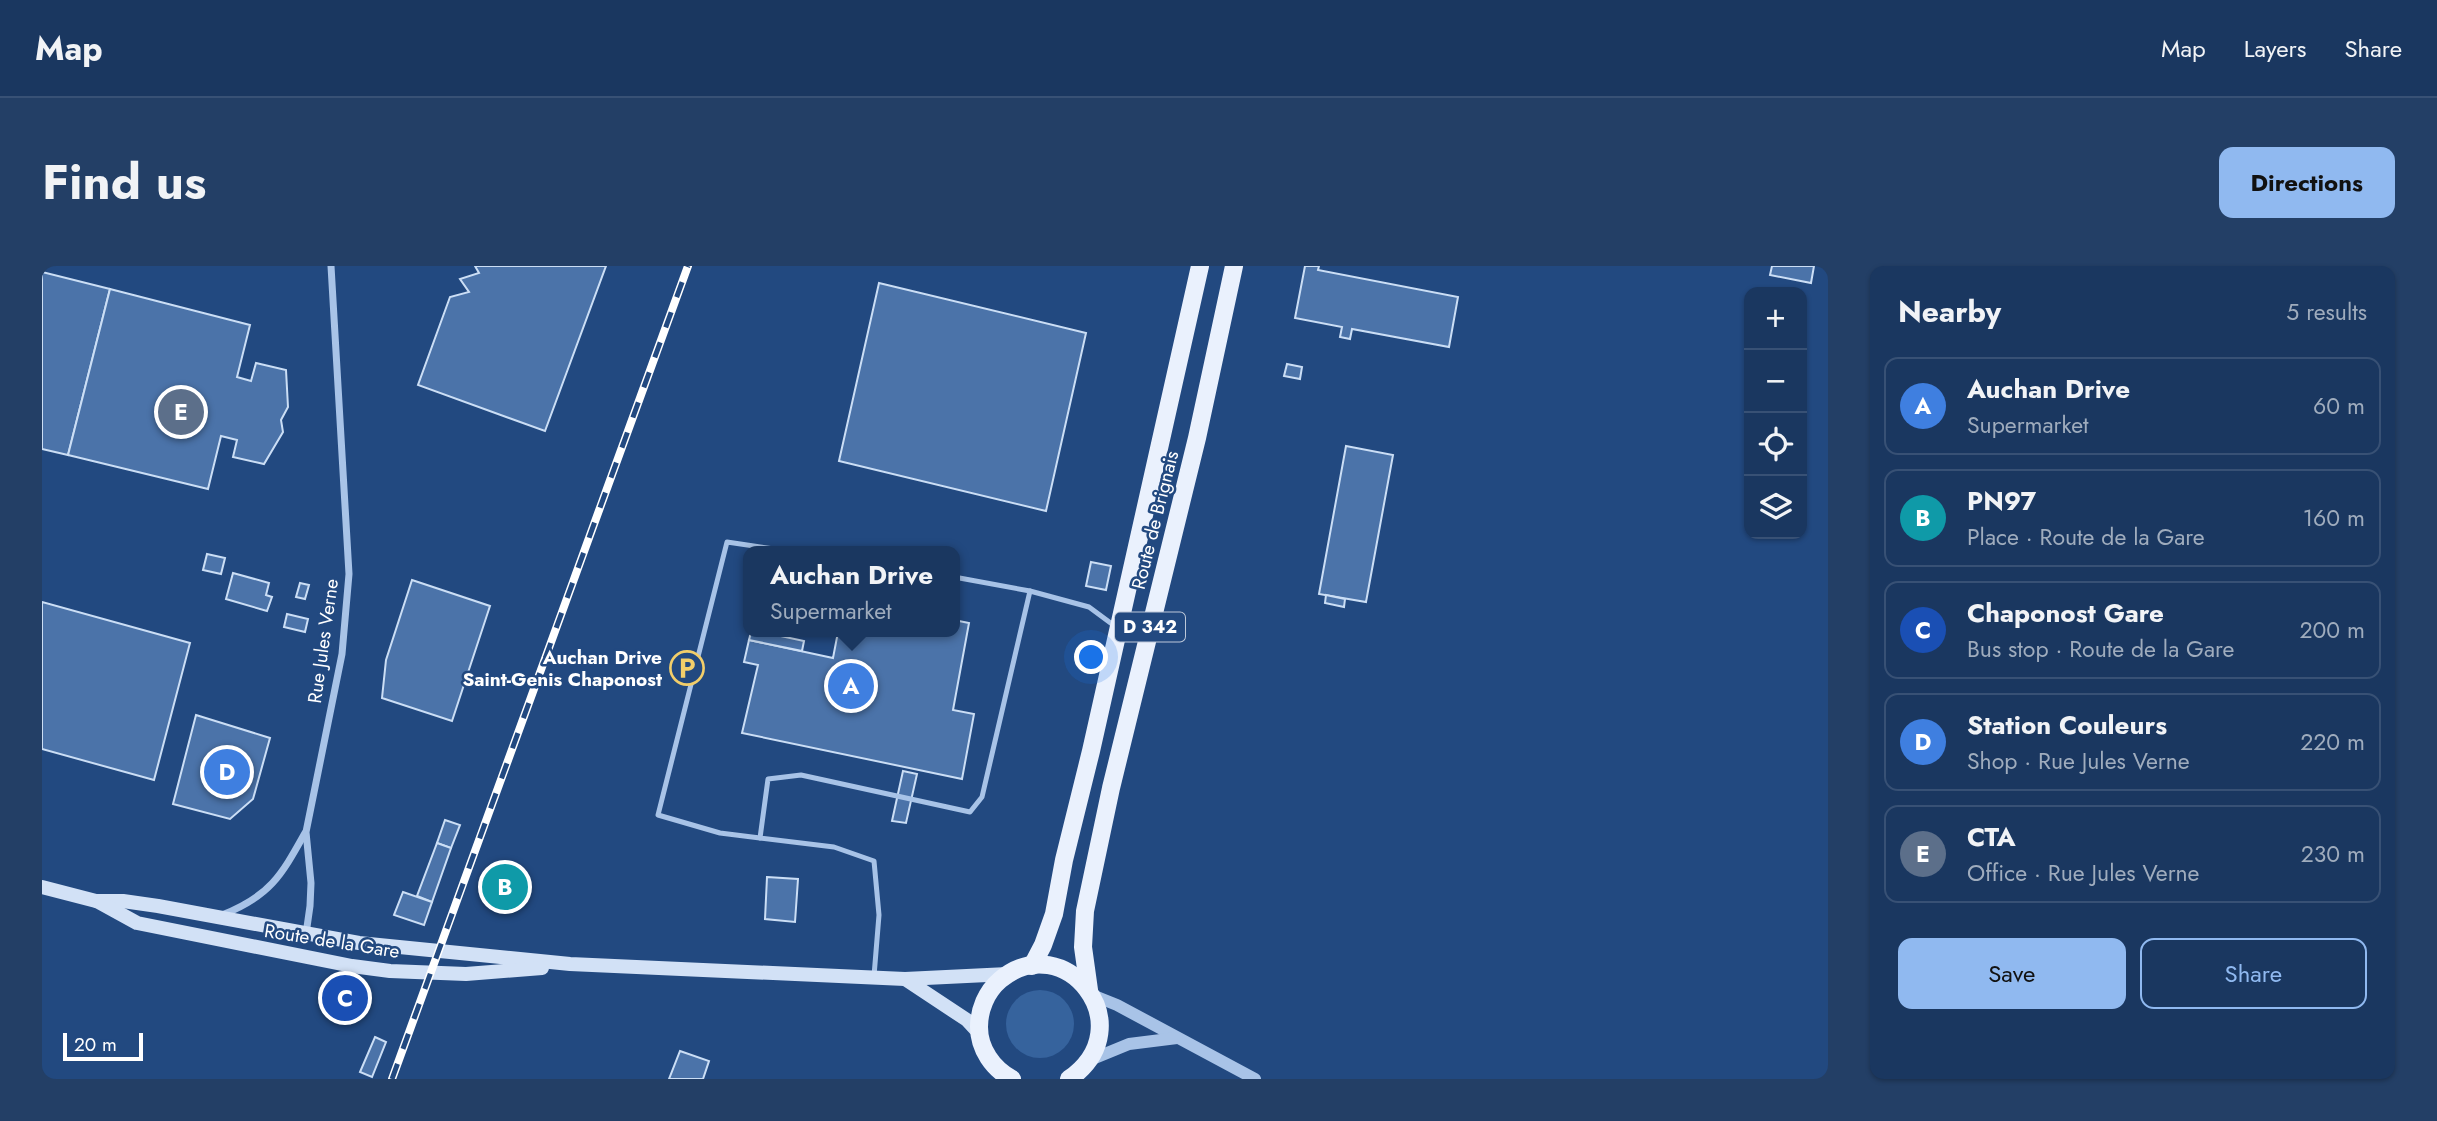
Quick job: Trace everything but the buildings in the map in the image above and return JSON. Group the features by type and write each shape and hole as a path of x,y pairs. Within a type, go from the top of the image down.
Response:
{"main road":[{"name":"Route de Brignais","path":"1032,966 1054,914 1063,860 1200,266"},
{"name":"Route de Brignais","path":"1090,1060 1097,1045 1100,1028 1083,947 1085,911 1111,788 1197,438 1234,266"},
{"name":"Route de la Gare","path":"42,887 96,901 137,923 352,966 390,971 466,974 570,964"},
{"name":"Route de la Gare","path":"96,901 123,901 391,947 570,964 905,979 1008,974"},
{"path":"1006,1077 987,1055 979,1032 979,1019 988,993 1008,974 1032,966 1048,966 1064,970 1078,979 1091,993"},
{"name":"Route de la Gare","path":"905,979 967,1020 979,1032"},
{"path":"1069,1079 1090,1060"}],"street":[{"name":"Rue Jules Verne","path":"306,934 311,883 306,832 342,654 349,575 331,266"},
{"path":"217,917 254,900 279,878 306,832"},
{"path":"1091,993 1255,1079"},
{"path":"1090,1060 1129,1044 1177,1038"}],"lane":[{"path":"754,546 727,542 658,815 720,833 834,847 874,862 879,915 874,977"},
{"path":"960,577 1030,591 1089,607 1118,629"},
{"path":"761,838 768,779 801,775 970,813 982,797 1030,591"}],"shaded area":[{"path":"1033,990 1047,990 1059,995 1069,1005 1074,1024 1069,1043 1059,1053 1047,1058 1033,1058 1021,1053 1011,1043 1006,1031 1006,1017 1011,1005 1021,995"}],"railway":[{"path":"392,1079 688,266"}],"place":[{"name":"CTA","path":"181,412"},
{"name":"Auchan Drive Saint-Genis Chaponost","path":"687,668"},
{"name":"Auchan Drive","path":"851,686"},
{"name":"Station Couleurs","path":"227,772"},
{"name":"PN97","path":"505,887"},
{"name":"Chaponost Gare","path":"345,998"}]}
